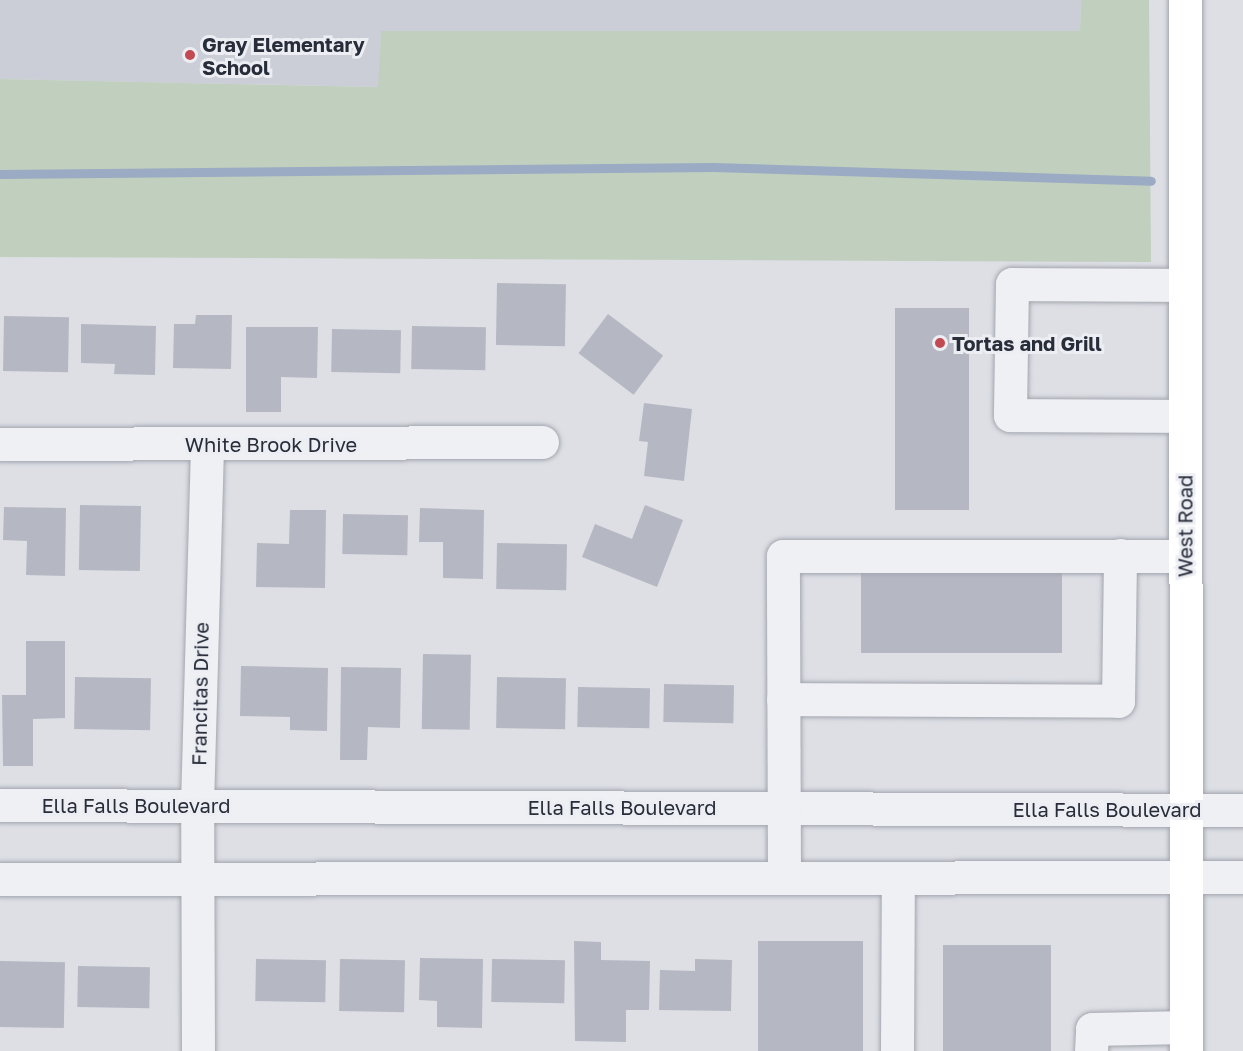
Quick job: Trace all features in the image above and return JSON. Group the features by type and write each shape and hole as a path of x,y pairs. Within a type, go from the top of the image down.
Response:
{"main road":[{"name":"West Road","path":"1185,0 1186,1039"}],"street":[{"path":"1185,285 1012,284 1010,415 1185,416"},
{"name":"White Brook Drive","path":"0,444 542,442"},
{"name":"Francitas Drive","path":"198,1051 197,805 207,444"},
{"path":"783,699 1118,701 1120,555"},
{"path":"784,878 783,556 1185,556"},
{"name":"Ella Falls Boulevard","path":"0,805 1243,810"},
{"path":"0,879 1243,877"},
{"path":"897,1051 898,878"},
{"path":"1091,1051 1092,1029 1186,1039"}],"shaded area":[{"name":"Gray Elementary School","path":"0,0 1081,0 1080,31 381,31 379,87 0,79"}],"green space":[{"path":"1081,0 1149,0 1151,262 0,257 0,79 378,87 381,31 1080,31"}],"building":[{"path":"497,283 566,284 565,346 496,345"},
{"path":"895,308 969,308 969,510 895,510"},
{"path":"608,314 663,356 634,395 579,353"},
{"path":"196,315 232,315 231,369 173,368 174,324 195,324"},
{"path":"4,316 69,317 68,372 3,371"},
{"path":"81,324 156,326 155,375 114,374 115,364 81,363"},
{"path":"412,326 486,327 485,370 411,369"},
{"path":"246,327 318,327 317,378 281,377 281,412 246,412"},
{"path":"332,329 401,330 400,373 331,372"},
{"path":"644,403 692,409 684,481 644,476 648,442 639,441"},
{"path":"80,505 141,506 140,571 79,570"},
{"path":"645,505 683,520 657,587 582,557 595,524 632,539"},
{"path":"4,507 66,508 65,576 26,575 27,541 3,540"},
{"path":"420,508 484,510 483,579 443,578 443,542 419,542"},
{"path":"290,510 326,510 325,588 256,587 257,543 289,544"},
{"path":"343,514 408,515 407,555 342,554"},
{"path":"497,543 567,544 566,590 496,589"},
{"path":"861,571 1062,571 1062,653 861,653"},
{"path":"26,641 65,641 65,718 33,719 33,766 3,766 2,695 26,695"},
{"path":"423,654 471,655 470,730 422,729"},
{"path":"241,666 328,668 327,731 290,730 290,717 240,716"},
{"path":"341,667 401,668 400,728 368,727 367,760 340,760"},
{"path":"75,677 151,678 150,730 74,729"},
{"path":"497,677 566,678 565,729 496,728"},
{"path":"664,684 734,685 733,723 663,722"},
{"path":"578,687 650,688 649,728 577,727"},
{"path":"574,941 601,942 601,960 650,961 649,1010 626,1010 626,1042 575,1041"},
{"path":"758,941 863,941 863,1051 758,1051"},
{"path":"943,945 1051,945 1051,1051 943,1051"},
{"path":"420,958 483,959 482,1028 437,1027 437,1001 419,1000"},
{"path":"256,959 326,960 325,1002 255,1001"},
{"path":"340,959 405,960 404,1012 339,1011"},
{"path":"492,959 565,960 564,1003 491,1002"},
{"path":"695,959 732,960 731,1011 659,1010 660,970 695,971"},
{"path":"0,961 65,962 64,1028 0,1027"},
{"path":"78,966 150,967 149,1008 77,1007"}],"waterway":[{"path":"0,174 713,167 1151,181"}],"place":[{"name":"Gray Elementary School","path":"190,55"},
{"name":"Tortas and Grill","path":"940,343"}]}
